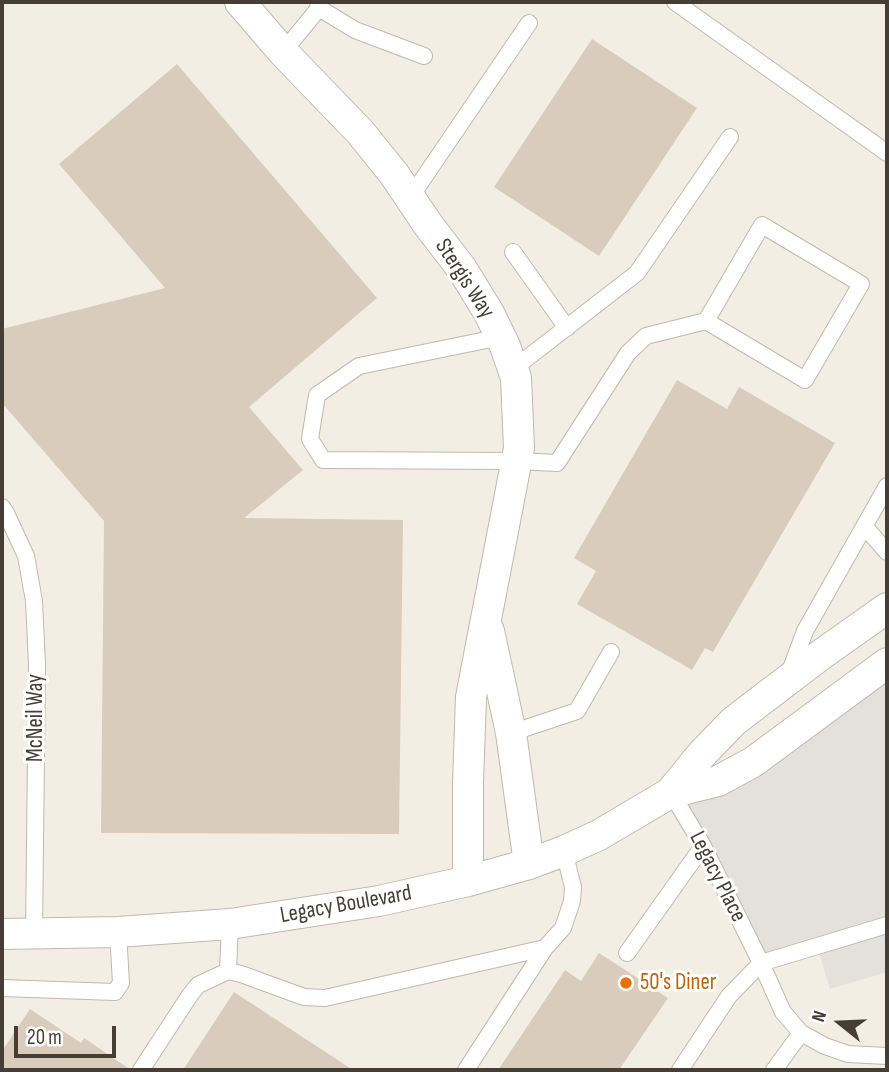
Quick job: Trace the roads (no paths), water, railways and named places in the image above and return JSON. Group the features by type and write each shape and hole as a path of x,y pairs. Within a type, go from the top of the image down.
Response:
{"street":[{"name":"Stergis Way","path":"240,2 283,52 361,133 394,174 462,269 489,313 516,378 519,449 471,696 468,881"},
{"name":"Legacy Boulevard","path":"670,793 734,721 822,653 887,608"},
{"name":"Stergis Way","path":"486,620 511,733 529,864"},
{"name":"Legacy Boulevard","path":"2,934 118,932 230,924 379,901 529,864 598,835 670,793 718,781 753,762 887,663"}],"lane":[{"path":"676,2 887,153"},
{"path":"283,52 319,5 355,30 424,56"},
{"path":"410,198 529,23"},
{"path":"513,369 637,273 730,137"},
{"path":"500,337 359,366 317,395 310,439 323,460 556,463 628,353 646,336 706,321 805,380 861,284 762,225 706,321"},
{"path":"513,252 567,328"},
{"path":"787,680 805,631 887,486"},
{"name":"McNeil Way","path":"2,507 26,556 34,601 37,664 34,934"},
{"path":"865,527 887,552"},
{"path":"511,733 577,711 611,652"},
{"name":"Legacy Place","path":"670,793 703,846 783,1012 801,1033 825,1046 848,1054 887,1056"},
{"path":"627,953 703,846"},
{"path":"466,1070 545,947 562,928 572,901 573,887 564,851"},
{"path":"228,971 230,924"},
{"path":"680,1070 729,996 761,963 887,925"},
{"path":"2,988 115,992 121,983 118,932"},
{"path":"141,1070 198,985 228,971 304,997 325,998 545,947"},
{"path":"774,1070 801,1033"}],"place":[{"name":"50's Diner","path":"626,983"}]}
